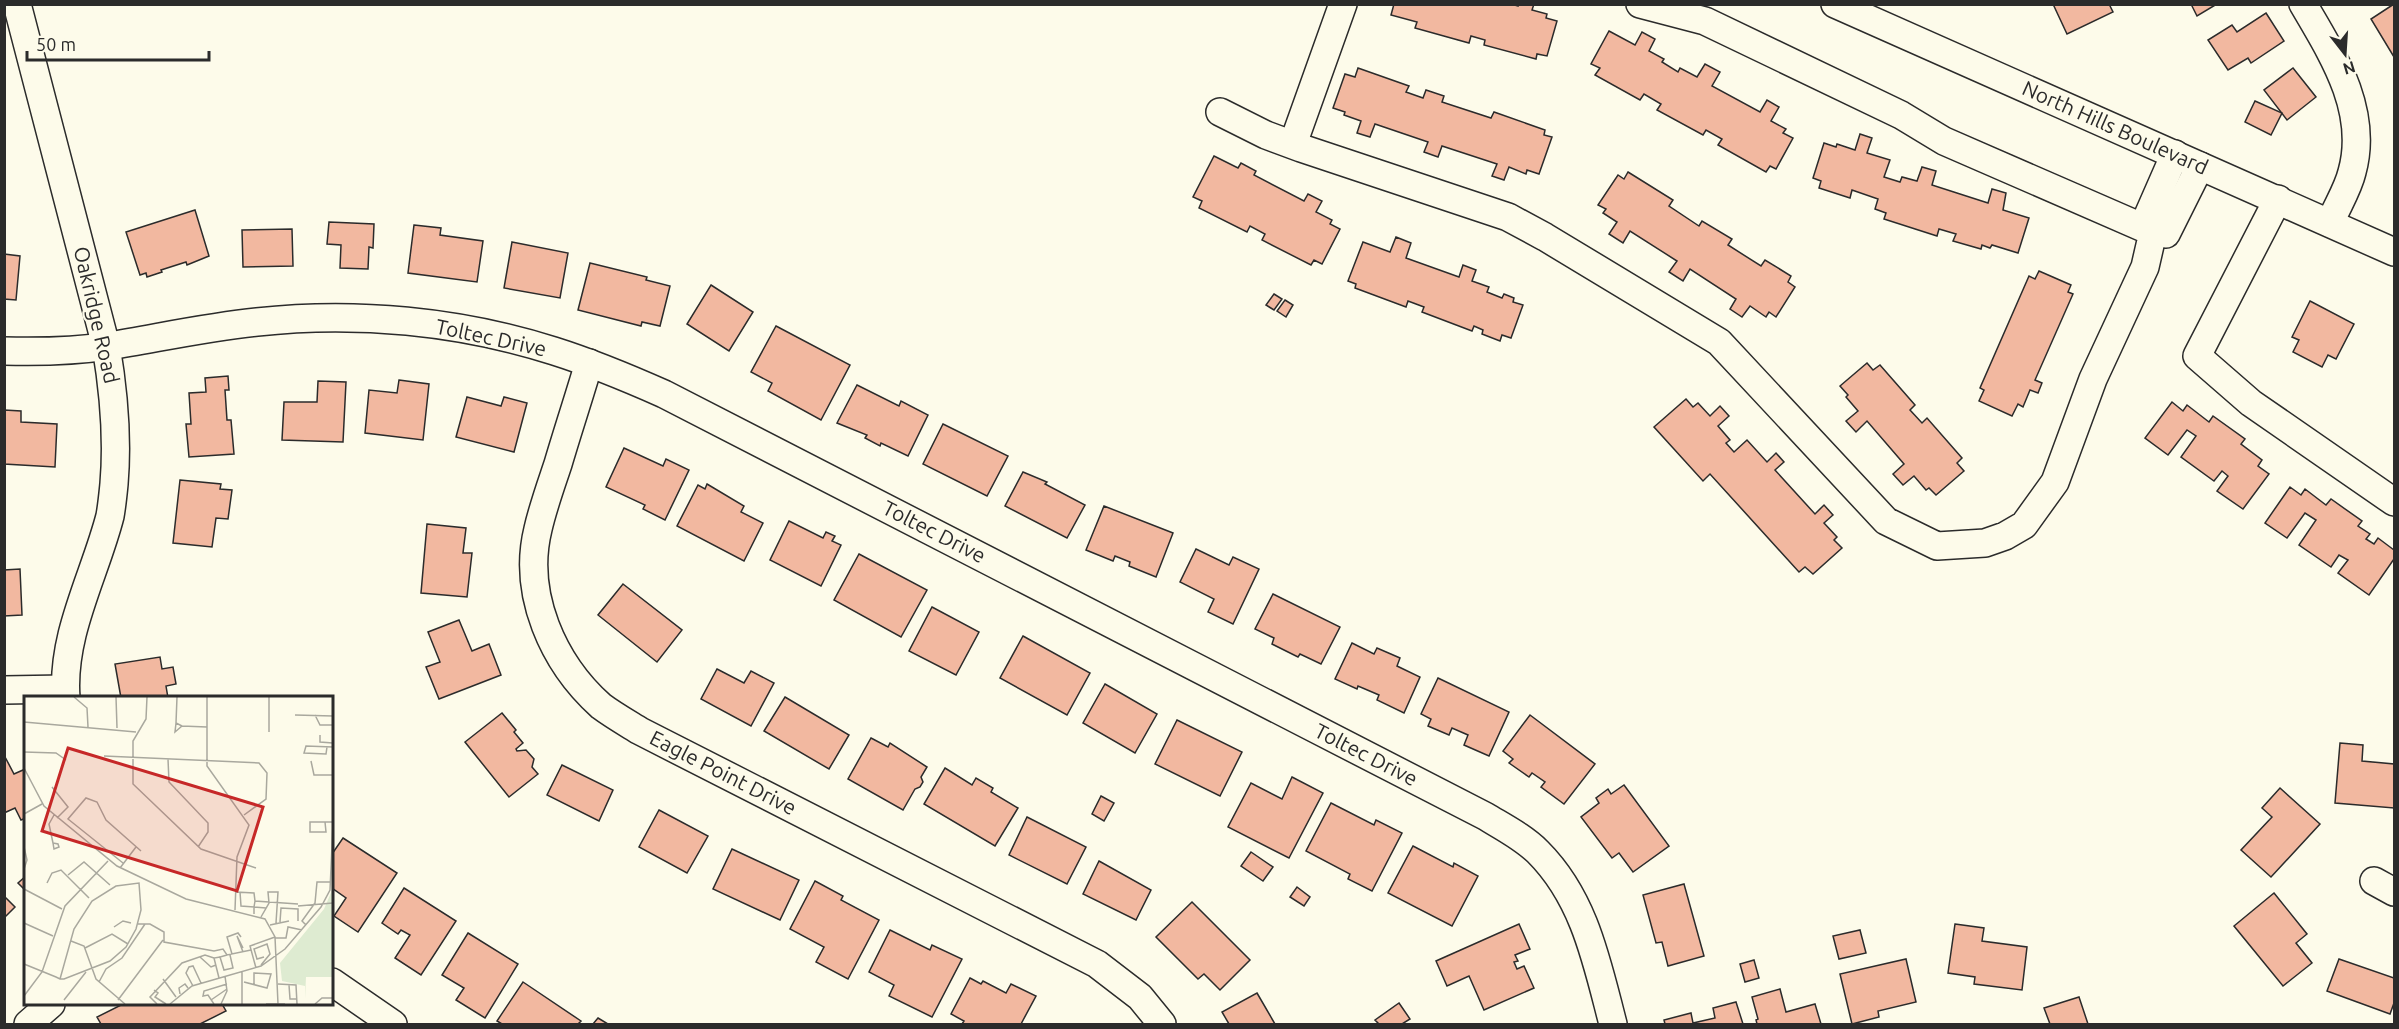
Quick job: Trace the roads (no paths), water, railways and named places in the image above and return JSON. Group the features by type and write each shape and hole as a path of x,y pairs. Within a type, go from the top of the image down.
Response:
{"street":[{"name":"Oakridge Road","path":"17,4 106,346 113,386 117,448 111,513 70,647 66,693"},
{"path":"1293,144 1343,4"},
{"path":"1640,4 1705,21 1901,115 1944,141 2154,231"},
{"name":"North Hills Boulevard","path":"1835,4 2394,252"},
{"path":"2303,4 2343,74 2352,103 2356,134 2352,173 2330,223"},
{"path":"1220,112 1266,135 1508,217 1719,342 1886,521 1936,546 1985,543 2005,536 2024,525 2055,482 2093,379 2145,267 2175,154"},
{"path":"2154,231 2200,166"},
{"path":"2278,199 2197,356 2251,403 2394,502"},
{"name":"Toltec Drive","path":"4,351 106,346 259,321 315,318 388,320 488,334 553,351 622,375 686,405 1485,816 1517,836 1538,852 1574,900 1591,941 1612,1024"},
{"name":"Eagle Point Drive","path":"589,363 537,531 534,563 537,596 545,625 566,666 586,692 603,707 640,731 1097,964 1140,997 1162,1024"},
{"path":"4,690 66,693"},
{"path":"333,983 393,1024"},
{"path":"28,1024 50,1005"}]}
